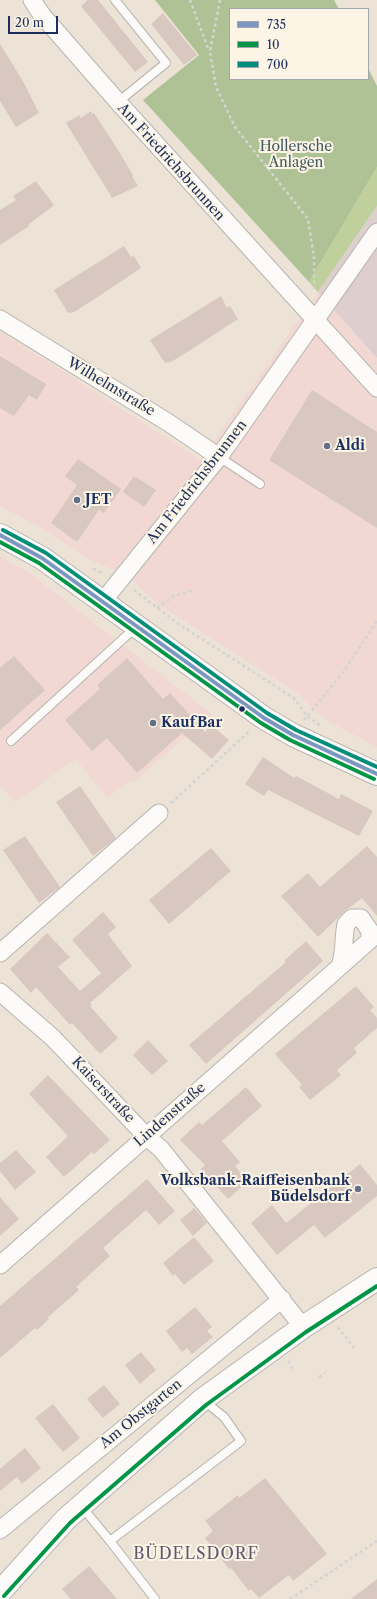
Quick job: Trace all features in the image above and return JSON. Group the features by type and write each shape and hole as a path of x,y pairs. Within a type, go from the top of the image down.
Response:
{"street":[{"name":"Am Friedrichsbrunnen","path":"32,0 42,15 118,102 314,321"},
{"name":"Am Friedrichsbrunnen","path":"104,601 219,457 377,232"},
{"name":"Wilhelmstraße","path":"0,319 169,423 219,457"},
{"path":"314,321 377,388"},
{"path":"0,535 42,558 104,601 264,718 293,735 377,774"},
{"path":"0,953 159,813"},
{"name":"Lindenstraße","path":"0,1265 340,966"},
{"name":"Kaiserstraße","path":"0,992 54,1038 160,1150 282,1299 303,1327"},
{"path":"0,1592 66,1519 202,1400 303,1327 377,1279"},
{"name":"Am Obstgarten","path":"0,1530 282,1299"}],"lane":[{"path":"114,0 166,63 118,102"},
{"path":"219,457 260,484"},
{"path":"12,741 137,626"},
{"path":"110,1541 242,1441 224,1417 202,1400"},
{"path":"81,1506 155,1599"}],"path":[{"path":"190,0 210,52 216,87 235,127 308,219 314,258 314,321"},
{"path":"210,52 220,0"},
{"path":"121,580 180,625 294,698 307,716 326,729"},
{"path":"157,608 174,596 194,590"},
{"path":"293,735 342,674 377,621"},
{"path":"159,813 264,718"},
{"path":"327,1311 354,1348"},
{"path":"319,1377 325,1373"},
{"path":"290,1599 377,1541"}],"shaded area":[{"path":"377,206 377,358 318,292"},
{"path":"318,292 377,358 377,747 330,722 311,708 299,694 159,605 125,574 92,561 36,525 0,506 0,331 201,460"},
{"path":"0,556 31,574 212,714 133,782 129,781 107,798 76,759 15,802 0,785"}],"green space":[{"name":"Hollersche Anlagen","path":"155,0 334,0 338,8 229,8 229,80 369,80 369,70 377,86 377,167 309,282 143,100 199,55"},
{"path":"377,167 377,206 318,292 309,282"}],"building":[{"path":"88,0 98,0 148,62 135,72 81,6"},
{"path":"163,13 197,55 184,65 151,24"},
{"path":"0,44 24,83 39,113 16,127 0,101"},
{"path":"91,111 92,114 94,113 118,150 138,186 112,198 66,123 79,115 81,118"},
{"path":"36,181 54,205 28,225 29,226 0,245 0,210 16,200 13,196"},
{"path":"124,246 131,257 134,256 141,268 74,312 68,313 54,290"},
{"path":"221,296 227,308 230,306 238,319 171,362 165,363 150,340"},
{"path":"0,356 46,384 37,400 29,395 14,416 0,408"},
{"name":"Aldi","path":"312,390 377,432 377,528 269,460"},
{"name":"JET","path":"78,459 121,489 104,513 99,510 77,542 51,523 77,485 65,476"},
{"path":"134,476 156,490 144,507 123,492"},
{"path":"14,656 45,690 0,730 0,668"},
{"path":"127,658 163,699 170,693 205,732 211,725 229,740 212,759 182,733 137,773 107,738 92,751 65,720 100,689 97,685"},
{"path":"263,757 294,778 296,776 339,799 341,794 373,811 359,836 268,790 264,796 245,784"},
{"path":"80,786 116,838 93,856 56,802"},
{"path":"25,836 60,887 39,903 3,850"},
{"path":"367,846 377,857 377,916 362,898 345,911 318,937 281,896 308,873 320,887"},
{"path":"211,848 231,871 169,924 149,900"},
{"path":"103,912 116,927 108,934 132,966 90,1003 92,1005 90,1006 118,1038 100,1054 72,1023 70,1025 36,987 31,993 10,969 47,933 70,957 58,967 80,991 101,973 72,940"},
{"path":"306,941 323,961 206,1064 189,1045 286,962 284,961"},
{"path":"356,986 374,1007 370,1010 377,1018 377,1028 354,1048 357,1053 337,1070 341,1075 310,1100 299,1087 302,1085 275,1054"},
{"path":"148,1040 168,1061 152,1075 133,1055"},
{"path":"48,1075 110,1140 94,1154 92,1152 64,1177 46,1157 68,1136 29,1094"},
{"path":"246,1087 262,1106 222,1141 240,1162 235,1166 248,1181 228,1199 201,1169 205,1165 180,1140 199,1122 202,1125"},
{"path":"16,1150 36,1172 15,1190 0,1171 0,1163"},
{"path":"360,1164 377,1185 377,1196 325,1238 314,1225 277,1255 251,1223 272,1205 286,1223"},
{"path":"147,1179 175,1211 159,1225 146,1210 103,1248 110,1256 76,1287 79,1290 47,1318 49,1319 37,1330 35,1328 0,1358 0,1306"},
{"path":"0,1197 19,1219 0,1236"},
{"path":"194,1208 207,1223 193,1236 180,1220"},
{"path":"194,1237 214,1261 184,1285 175,1274 173,1276 163,1263"},
{"path":"195,1307 212,1327 207,1331 213,1337 192,1354 187,1348 182,1352 166,1331"},
{"path":"141,1352 156,1370 140,1384 125,1365"},
{"path":"104,1385 120,1404 103,1418 87,1399"},
{"path":"53,1404 80,1438 63,1452 35,1418"},
{"path":"25,1448 41,1468 22,1484 17,1477 0,1491 0,1469"},
{"path":"265,1478 327,1554 293,1581 289,1575 259,1598 251,1589 249,1591 231,1568 229,1569 205,1538 213,1531 205,1521 238,1495 239,1498"},
{"path":"89,1566 117,1599 71,1599 62,1589"},
{"path":"377,1579 377,1599 351,1599"}],"transit line":[{"name":"700","path":"3,530 46,553 267,713 296,730 377,767"},
{"name":"735","path":"0,535 42,558 264,718 293,735 377,774"},
{"name":"10","path":"0,542 39,563 261,723 290,740 374,779"},
{"name":"10","path":"4,1596 70,1523 206,1405 306,1332 377,1286"}],"place":[{"name":"Aldi","path":"327,446"},
{"name":"JET","path":"77,500"},
{"name":"KaufBar","path":"153,723"},
{"name":"Volksbank-Raiffeisenbank Büdelsdorf","path":"358,1189"}],"district":[{"name":"BÜDELSDORF","path":"196,1554"}]}
